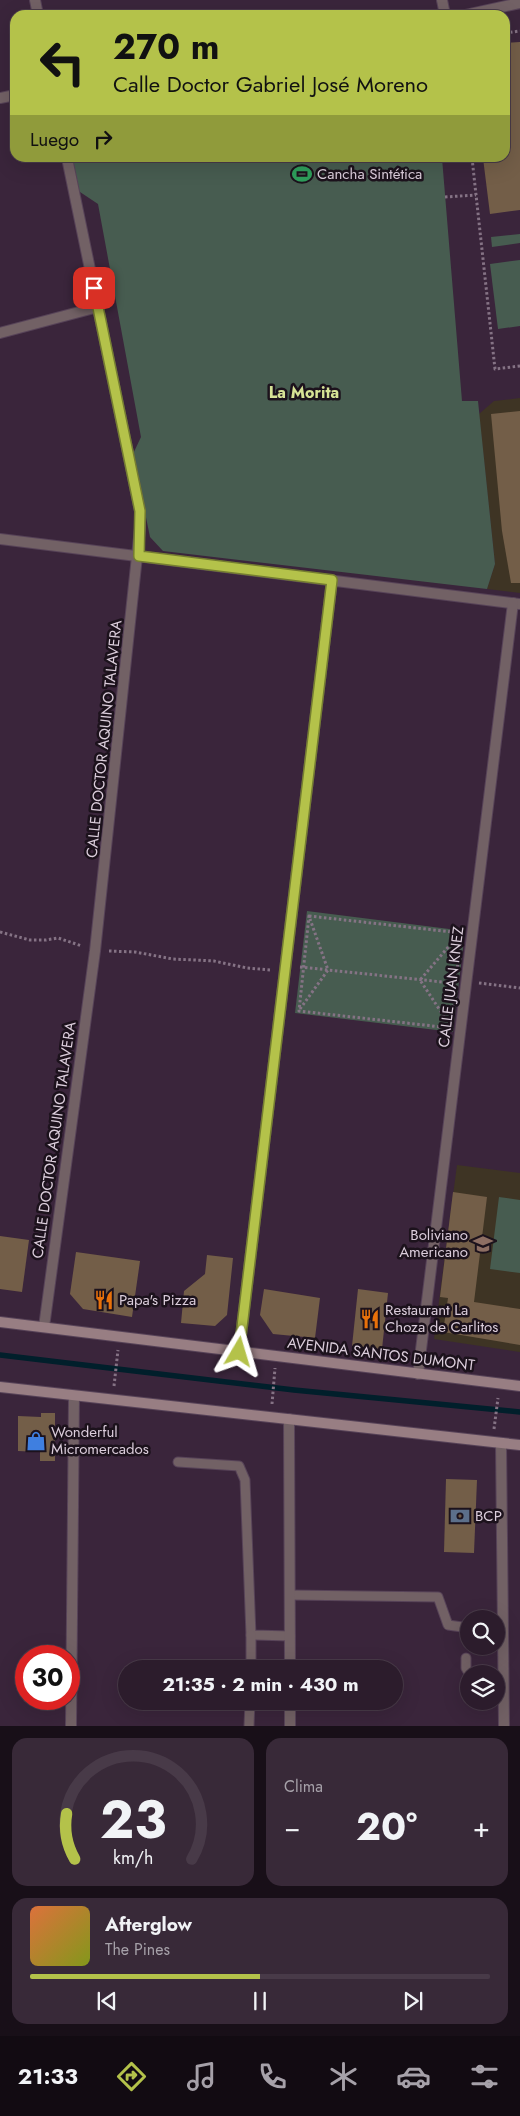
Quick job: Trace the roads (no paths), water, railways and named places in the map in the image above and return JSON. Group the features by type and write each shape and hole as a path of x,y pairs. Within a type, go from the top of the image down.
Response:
{"main road":[{"name":"AVENIDA SANTOS DUMONT","path":"0,1322 520,1386"},
{"path":"0,1387 520,1445"}],"street":[{"path":"490,10 520,4"},
{"name":"CALLE DOCTOR AQUINO TALAVERA","path":"44,1327 95,951 139,556 140,511 68,162"},
{"path":"0,333 98,307"},
{"path":"0,539 517,604"},
{"path":"239,1352 332,580"},
{"name":"CALLE JUAN KNEZ","path":"418,1374 517,604"},
{"path":"71,1726 74,1396"},
{"path":"290,1419 290,1660"},
{"path":"500,1610 501,1443"},
{"path":"290,1710 290,1726"},
{"path":"503,1710 504,1726"}],"lane":[{"path":"178,1462 239,1466 243,1472 245,1480 251,1660"},
{"path":"290,1595 438,1597 448,1625 460,1627"},
{"path":"251,1635 290,1636"},
{"path":"466,1658 466,1665"},
{"path":"249,1726 250,1710"}],"waterway":[{"path":"0,1355 294,1390 520,1412"}],"place":[{"name":"Cancha Sintética","path":"302,174"},
{"name":"Boliviano Americano","path":"483,1244"},
{"name":"Papa's Pizza","path":"104,1300"},
{"name":"Restaurant La Choza de Carlitos","path":"370,1319"},
{"name":"Wonderful Micromercados","path":"36,1441"},
{"name":"BCP","path":"460,1516"}],"district":[{"name":"La Morita","path":"304,392"}]}
